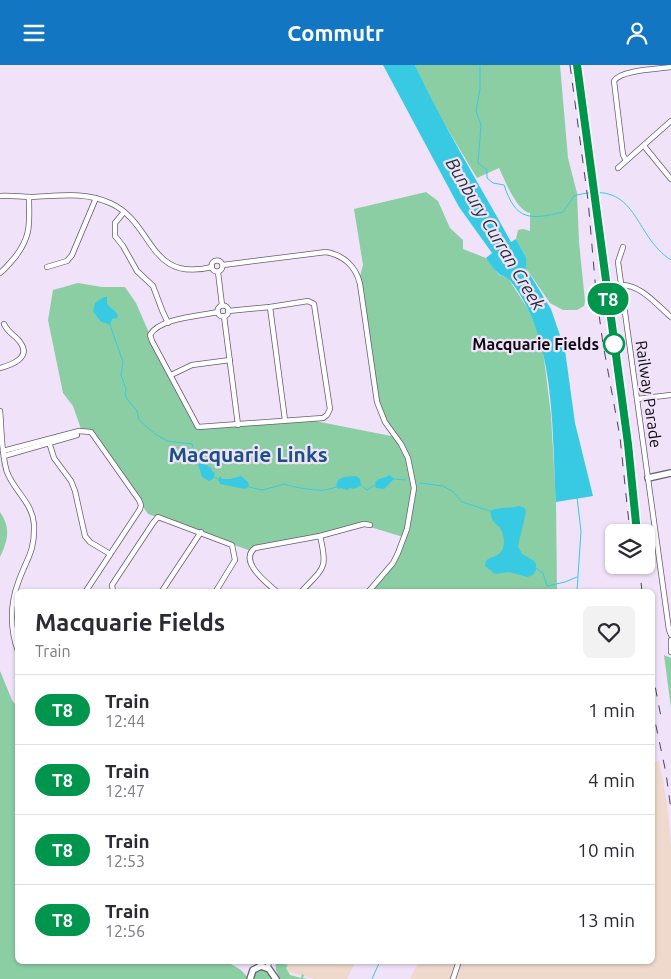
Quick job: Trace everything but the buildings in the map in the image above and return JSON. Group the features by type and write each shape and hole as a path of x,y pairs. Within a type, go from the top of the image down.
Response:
{"main road":[{"path":"648,478 671,473"},
{"path":"250,979 255,969 268,964 275,977"}],"street":[{"path":"626,160 623,155 613,86 616,77 623,74 671,67"},
{"path":"618,168 671,121"},
{"path":"644,146 671,179"},
{"path":"0,196 77,195 96,197 111,203 124,212 138,225 156,254 170,265 187,269 212,267"},
{"path":"0,273 9,265 27,239 29,229 29,197"},
{"path":"47,267 67,261 72,255 96,197"},
{"path":"124,212 115,223 115,236 137,271 153,286 168,323"},
{"name":"Railway Parade","path":"623,247 618,262 671,635"},
{"path":"212,267 212,264 216,261 221,262 223,265 326,252 342,257 358,275 377,402 385,422 396,436 408,458 414,488 407,529 398,553 393,563 371,589"},
{"path":"222,305 218,272 223,265"},
{"path":"212,267 214,271 218,272"},
{"path":"621,285 630,285 637,288 671,317"},
{"path":"218,312 179,318 154,330 150,335 199,428 238,425 323,417 330,413 314,305 308,301 228,311 224,316 238,425"},
{"path":"218,312 218,307 222,305"},
{"path":"222,305 226,306 228,311"},
{"path":"270,307 285,420"},
{"path":"218,312 220,316 224,316"},
{"path":"0,368 18,362 22,352 21,343 4,325"},
{"path":"171,375 192,365 230,360"},
{"path":"637,399 671,395"},
{"path":"0,411 4,454 11,481 30,507 34,524 33,547 17,589"},
{"path":"4,454 82,431 91,432 141,503 139,510 87,589"},
{"path":"49,441 54,458 75,491 84,533 90,542 110,554"},
{"path":"112,589 113,584 158,517 201,532 233,546 235,560 217,589"},
{"path":"272,589 254,570 250,557 252,550 255,548 320,536 364,524 370,525"},
{"path":"163,589 201,532"},
{"path":"304,589 324,566 325,561 320,536"},
{"path":"15,596 12,609 15,637"},
{"path":"671,640 671,652"},
{"path":"453,979 458,964"}],"shaded area":[{"path":"659,761 667,804 671,846 671,979 410,979 418,964 655,964 655,762"},
{"path":"278,964 354,964 347,979 314,979 276,968"}],"green space":[{"path":"415,65 560,65 568,158 577,193 584,306 577,310 563,310 550,303 526,268 526,257 516,239 518,230 530,231 530,213 525,211 516,201 499,168 477,178 433,105"},
{"name":"Macquarie Links","path":"426,192 438,201 450,228 463,240 463,249 486,258 499,275 508,278 528,309 538,332 543,351 551,415 556,502 557,589 372,589 393,564 403,537 364,525 255,548 251,551 148,514 92,432 82,432 73,406 63,393 48,320 53,290 78,283 102,287 125,287 136,303 150,335 199,428 305,419 396,437 379,410 359,280 363,265 354,209"},
{"path":"0,512 6,523 7,534 0,557"},
{"path":"664,655 671,658 671,708"},
{"path":"0,671 15,704 15,964 231,964 241,970 249,979 0,979"},
{"path":"275,964 288,965 286,968 290,975 301,978 302,974 304,975 303,978 308,979 280,979"},
{"path":"262,969 268,971 271,979 253,979 256,971"}],"water":[{"path":"383,65 415,65 449,132 511,242 516,239 526,257 526,268 551,309 565,350 575,423 593,496 556,502 550,392 539,338 530,313 513,284 499,274 486,258 492,253 459,207"},
{"path":"107,297 107,304 118,316 118,318 112,319 110,325 100,321 93,311 95,303"},
{"path":"198,464 205,464 212,469 215,473 213,479 209,481 202,477"},
{"path":"390,475 394,479 384,489 376,488 376,481"},
{"path":"220,476 222,479 230,479 241,476 248,482 249,487 245,489 220,484 218,480"},
{"path":"356,476 360,479 361,485 354,489 350,488 347,490 336,487 338,480 344,477"},
{"path":"519,506 525,508 526,512 518,546 522,554 533,560 536,564 536,570 533,575 527,577 509,572 495,574 485,566 488,559 499,554 504,545 504,538 500,528 492,519 490,511"}],"waterway":[{"path":"480,65 480,89 476,111 481,125 478,163 487,170 487,178 493,183 504,185 514,206 526,215 551,215 563,212 574,196 577,195 597,192 612,195 624,202 658,249 671,260"},
{"path":"110,325 123,362 121,375 126,389 125,394 137,411 139,420 155,434 167,441 192,444 198,464"},
{"path":"214,477 218,479"},
{"path":"394,479 406,480"},
{"path":"420,483 443,486 452,491 462,502 490,511"},
{"path":"249,487 262,490 285,484 321,490 336,487"},
{"path":"361,485 367,490 375,485"},
{"name":"Bunbury Curran Creek","path":"577,497 581,531 577,589"},
{"path":"536,568 543,573 547,586 577,577"},
{"name":"Bunbury Curran Creek","path":"372,979 379,964"}],"railway":[{"path":"570,65 588,200 596,292 603,344 620,437 629,524"},
{"path":"596,210 626,431"},
{"path":"640,574 642,589"},
{"path":"655,686 661,717"},
{"path":"655,721 666,773 671,810"}],"train":[{"name":"T8","path":"577,65 633,481 636,524"}],"place":[{"name":"Macquarie Fields","path":"614,344"}],"district":[{"name":"Macquarie Links","path":"248,455"}]}
